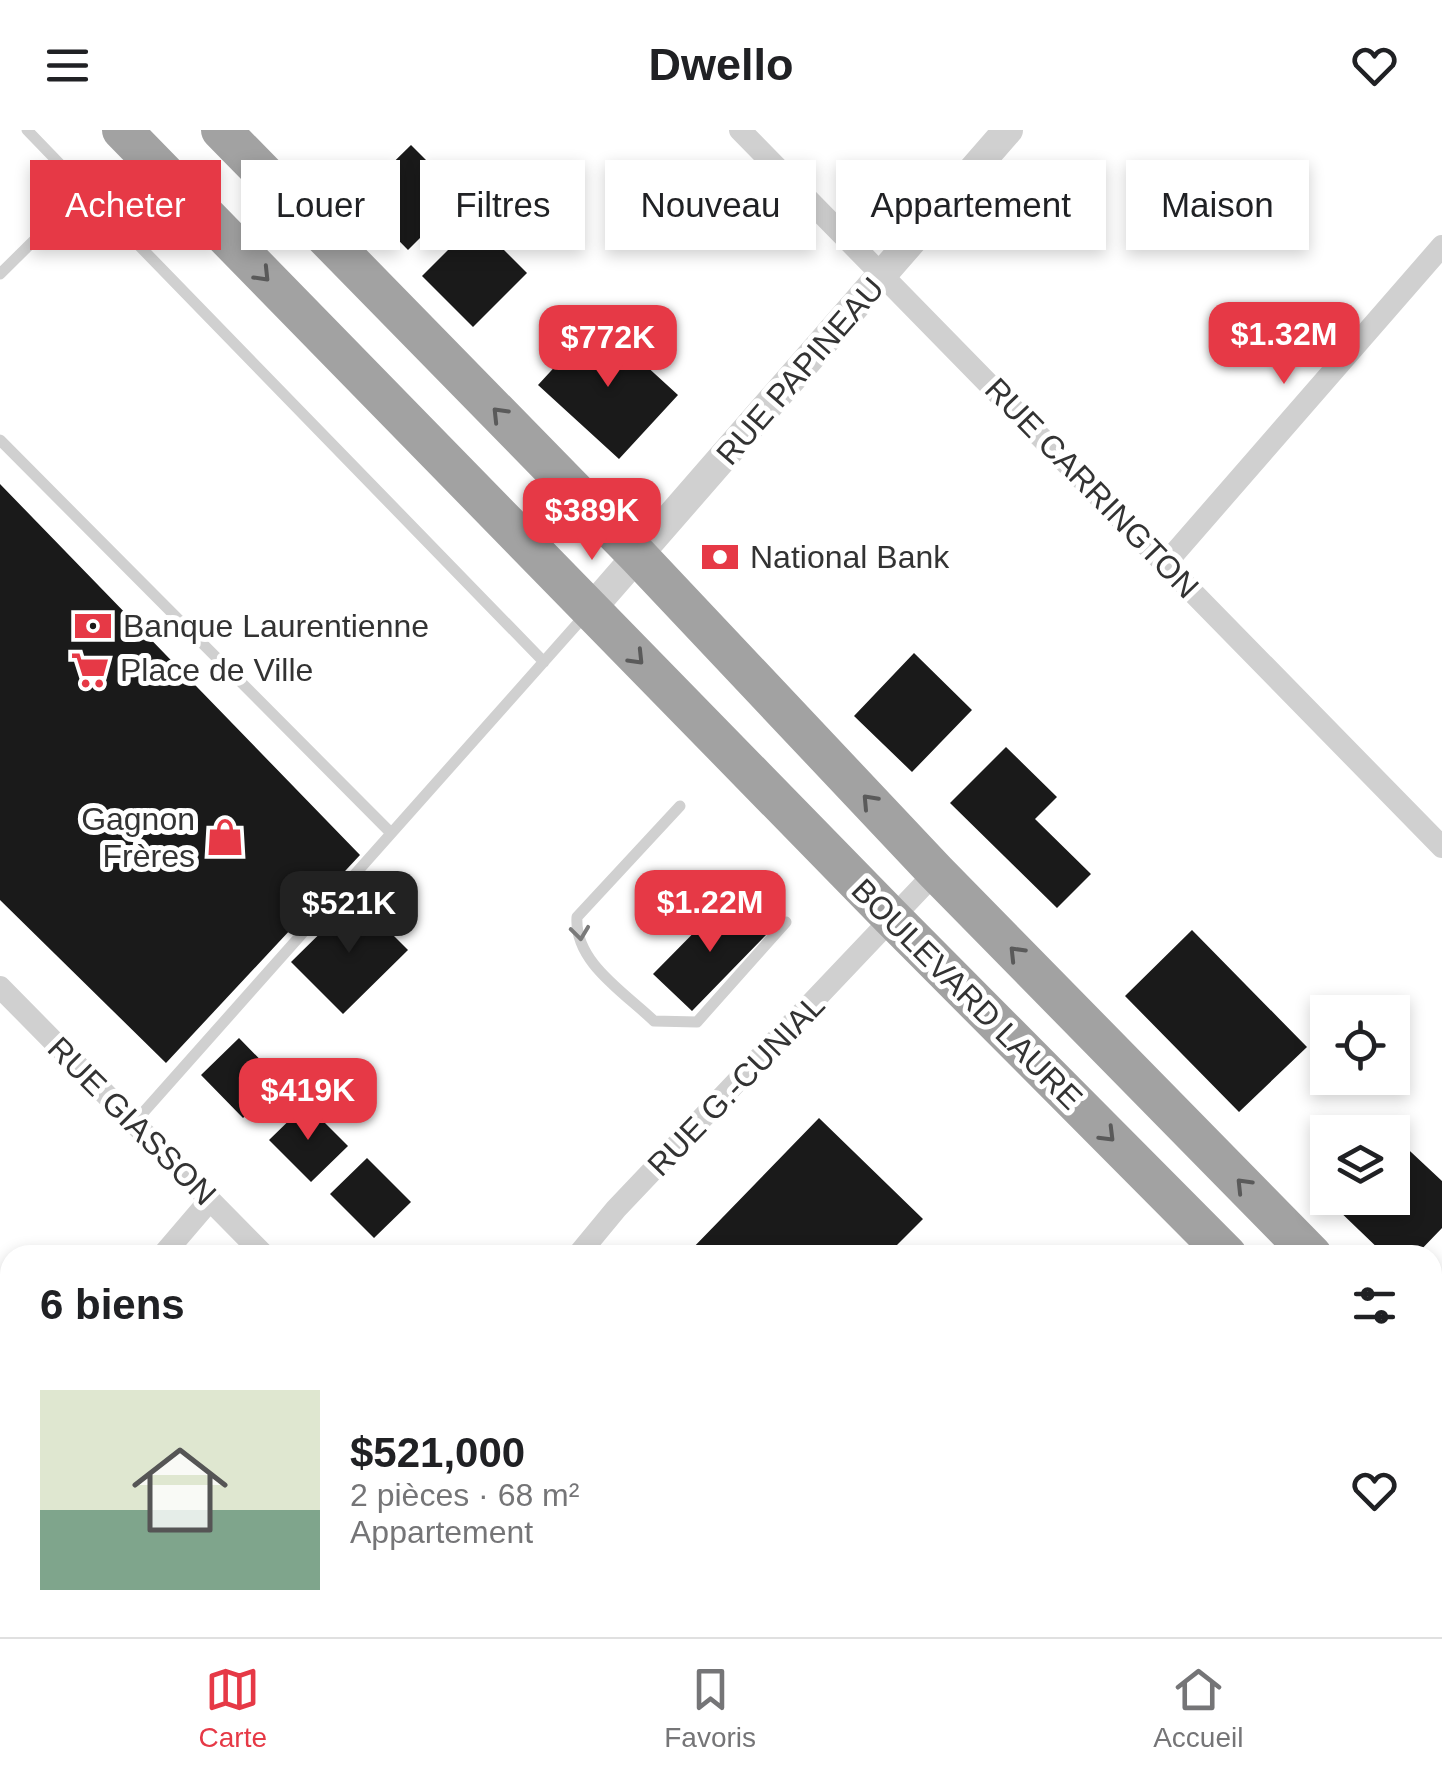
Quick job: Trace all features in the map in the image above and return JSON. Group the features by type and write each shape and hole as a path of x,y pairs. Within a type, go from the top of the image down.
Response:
{"highway":[{"name":"BOULEVARD LAURE","path":"122,130 1216,1245"},
{"name":"BOULEVARD LAURE","path":"221,130 638,556 936,872 1302,1245"}],"street":[{"name":"RUE CARRINGTON","path":"740,130 1442,847"},
{"name":"RUE PAPINEAU","path":"590,610 1008,130"},
{"path":"1166,562 1442,246"},
{"name":"RUE G.-CUNIAL","path":"586,1245 936,872"},
{"name":"RUE GIASSON","path":"0,987 254,1245"},
{"path":"172,1245 210,1200"}],"lane":[{"path":"27,130 56,160"},
{"path":"0,274 30,244"},
{"path":"143,250 544,662"},
{"path":"0,440 391,832"},
{"path":"133,1124 590,610"},
{"path":"680,806 578,917 576,935 584,954 654,1022 697,1022 786,922"}],"building":[{"path":"411,145 426,160 420,160 420,238 408,250 400,242 400,160 396,160"},
{"path":"448,250 504,250 527,273 473,327 422,276"},
{"path":"597,321 678,395 619,459 538,385"},
{"name":"Place de Ville","path":"0,484 360,855 166,1063 0,900"},
{"path":"914,653 972,710 912,772 854,716"},
{"path":"1006,747 1057,797 1035,819 1091,874 1057,908 950,803"},
{"path":"356,898 408,950 343,1014 291,962"},
{"path":"728,898 766,935 692,1011 653,974"},
{"path":"1192,930 1307,1047 1239,1112 1125,996"},
{"path":"239,1038 281,1081 243,1118 201,1075"},
{"path":"306,1104 348,1146 311,1182 269,1140"},
{"path":"819,1118 923,1219 897,1245 696,1245"},
{"path":"1410,1151 1442,1181 1442,1228 1426,1245 1375,1245 1343,1215 1410,1215"},
{"path":"367,1158 411,1202 374,1238 330,1194"}],"place":[{"name":"National Bank","path":"720,557"},
{"name":"Banque Laurentienne","path":"93,626"},
{"name":"Place de Ville","path":"90,670"},
{"name":"Gagnon Frères","path":"225,837"}]}
